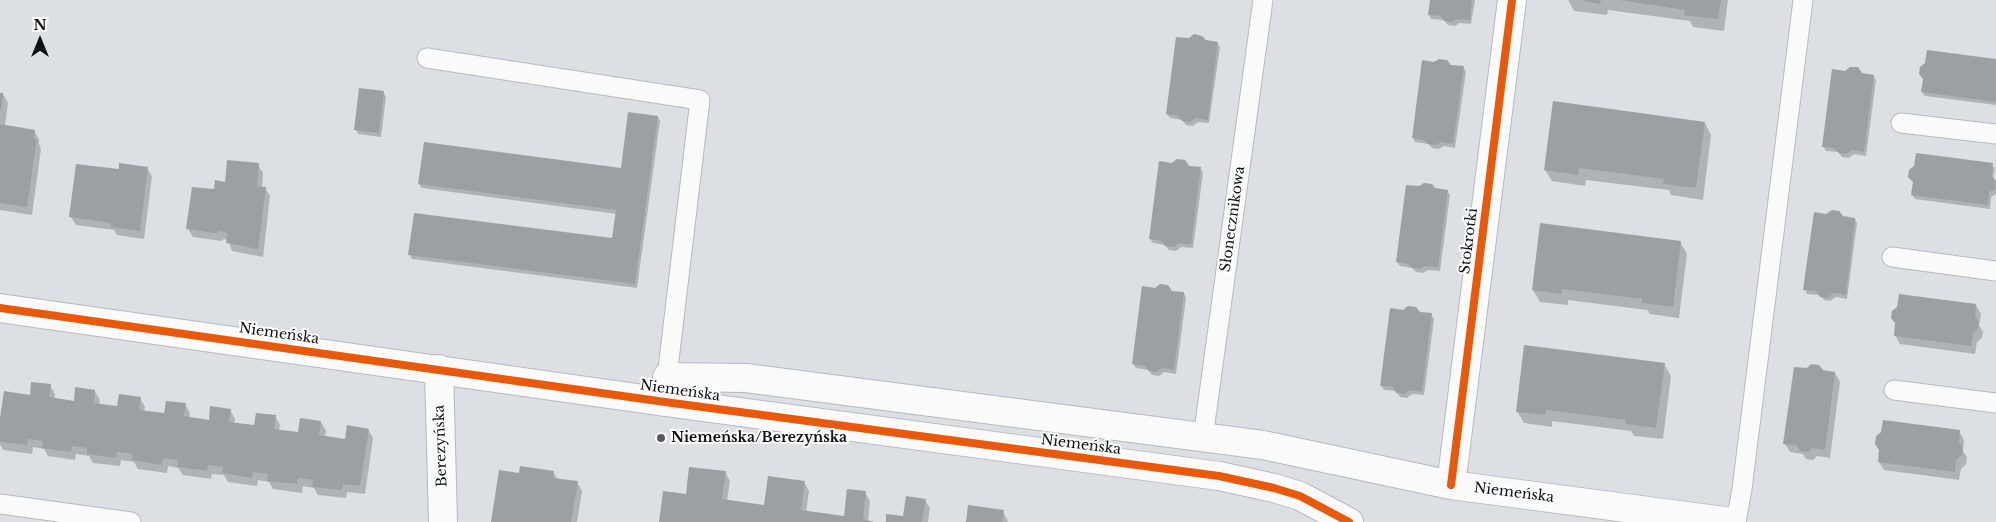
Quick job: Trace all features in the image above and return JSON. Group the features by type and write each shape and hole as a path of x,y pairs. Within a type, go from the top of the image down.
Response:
{"street":[{"name":"Stokrotki","path":"1451,485 1512,0"},
{"name":"Niemeńska","path":"0,308 439,369 666,390 1219,476 1274,488 1300,496 1349,522"},
{"name":"Berezyńska","path":"439,369 443,522"},
{"name":"Niemeńska","path":"666,390 746,378 1263,445 1451,485 1732,522"}],"lane":[{"name":"Słonecznikowa","path":"1203,438 1263,0"},
{"path":"1736,522 1743,480 1803,0"},
{"path":"427,58 700,100 666,390"},
{"path":"1901,123 1996,134"},
{"path":"1892,257 1996,271"},
{"path":"1894,390 1996,403"},
{"path":"0,504 131,522"}],"building":[{"path":"1430,0 1472,0 1470,20 1457,19 1452,22 1444,21 1440,16 1428,15"},
{"path":"1580,0 1601,0 1600,4"},
{"path":"1619,0 1721,0 1718,19 1684,15 1685,10"},
{"path":"1194,34 1202,36 1206,40 1218,42 1208,120 1195,118 1190,122 1182,121 1178,116 1166,114 1176,37 1189,38"},
{"path":"1927,50 1996,59 1996,102 1921,92 1923,79 1919,74 1920,67 1925,63"},
{"path":"1439,59 1447,60 1451,65 1464,66 1453,144 1441,142 1436,145 1428,144 1424,140 1412,138 1422,60 1434,62"},
{"path":"1850,67 1858,67 1862,73 1874,75 1864,152 1852,150 1846,154 1839,153 1834,148 1822,147 1832,69 1845,71"},
{"path":"359,88 384,91 379,133 354,130"},
{"path":"0,93 3,93 1,110 0,110"},
{"path":"1553,101 1705,122 1696,188 1663,184 1664,179 1579,168 1578,175 1544,170"},
{"path":"628,112 658,116 635,284 408,255 414,213 612,238 616,210 418,184 424,142 621,168"},
{"path":"0,124 35,130 34,139 37,139 27,207 0,203"},
{"path":"1916,153 1993,163 1992,176 1996,181 1995,189 1989,192 1988,205 1911,195 1913,182 1908,177 1909,170 1914,166"},
{"path":"1177,159 1185,160 1189,166 1201,167 1191,245 1178,243 1174,247 1165,246 1162,241 1149,239 1159,161 1172,163"},
{"path":"227,160 259,163 257,186 266,187 258,249 226,243 227,233 186,229 192,187 214,189 215,180 225,182"},
{"path":"119,163 148,167 140,231 111,227 111,223 69,217 76,164 119,169"},
{"path":"1424,183 1432,184 1435,188 1448,190 1438,267 1425,266 1420,269 1396,262 1406,185 1419,186"},
{"path":"1832,210 1839,211 1843,216 1855,218 1846,295 1833,293 1828,298 1820,297 1816,291 1803,290 1814,212 1826,214"},
{"path":"1540,223 1681,241 1673,307 1642,303 1642,299 1562,289 1561,294 1532,290"},
{"path":"1160,284 1168,285 1172,291 1184,292 1174,370 1162,368 1156,372 1149,371 1145,366 1132,364 1142,286 1155,288"},
{"path":"1899,294 1976,304 1975,317 1979,322 1978,329 1973,333 1971,346 1894,336 1895,323 1891,318 1892,311 1897,307"},
{"path":"1408,306 1416,307 1420,312 1432,313 1422,392 1409,390 1405,394 1396,393 1393,387 1380,386 1390,308 1403,310"},
{"path":"1524,345 1665,363 1656,428 1626,424 1626,420 1546,410 1545,415 1516,412"},
{"path":"1811,364 1819,365 1823,370 1835,372 1825,450 1812,448 1808,452 1800,451 1796,445 1783,444 1794,367 1807,368"},
{"path":"31,382 51,384 49,397 74,401 75,387 95,390 94,403 117,406 119,394 141,397 139,410 164,413 166,401 186,403 184,416 209,420 210,406 231,409 229,422 254,425 256,413 276,415 274,429 298,432 300,418 321,421 319,435 345,439 347,425 369,429 360,486 343,484 342,490 312,487 313,480 298,478 297,484 267,481 268,474 253,472 252,478 222,473 223,467 208,465 207,471 177,467 178,460 163,458 162,465 132,460 133,454 117,452 116,458 87,454 87,448 72,446 71,452 42,448 43,441 28,439 27,445 0,442 0,418 4,391 30,395"},
{"path":"1883,420 1960,430 1959,442 1963,448 1962,455 1956,460 1955,472 1878,462 1879,450 1875,444 1876,436 1881,432"},
{"path":"520,466 554,471 553,478 578,481 571,522 491,522 499,470 519,473"},
{"path":"689,467 726,471 722,499 764,505 768,476 805,481 801,510 844,516 847,489 866,491 863,519 874,522 659,522 663,491 686,494"},
{"path":"906,496 926,499 922,522 886,522 886,514 903,516"},
{"path":"968,505 1004,510 1002,522 966,522"}],"cycle path":[{"path":"1451,485 1512,0"},
{"path":"0,308 665,402 1219,476 1274,488 1300,496 1349,522"}],"place":[{"name":"Niemeńska/Berezyńska","path":"661,438"}]}
